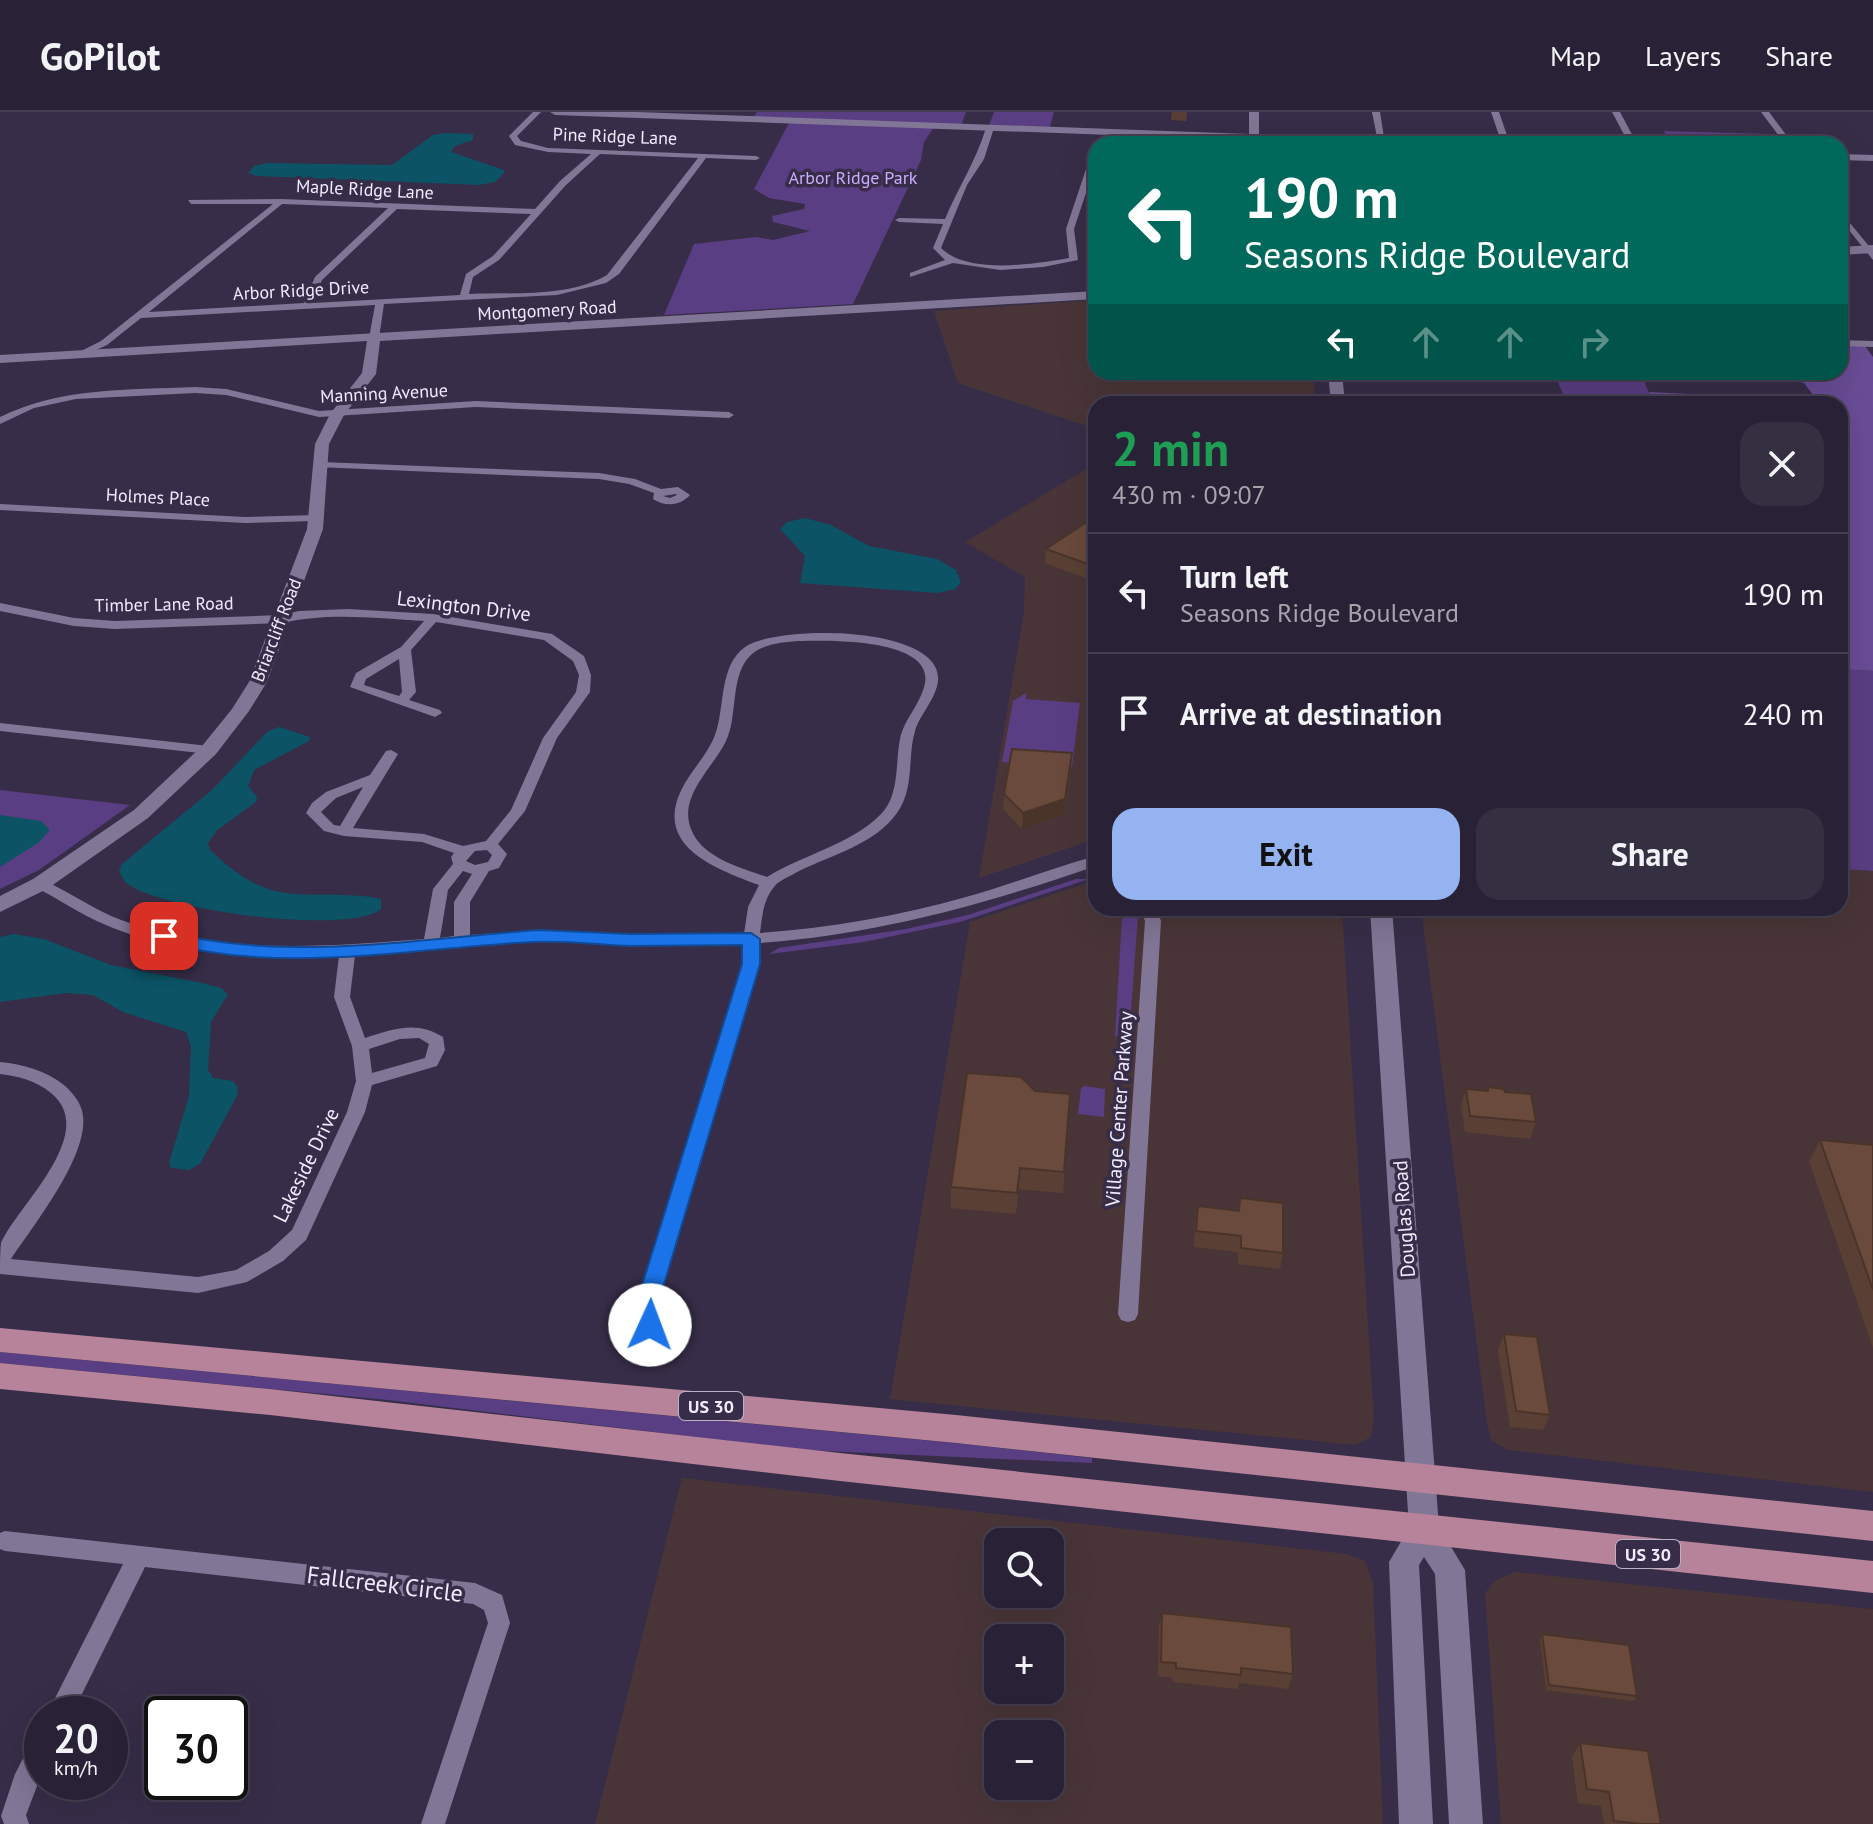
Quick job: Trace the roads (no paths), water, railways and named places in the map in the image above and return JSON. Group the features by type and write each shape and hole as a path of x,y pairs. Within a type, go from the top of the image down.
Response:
{"main road":[{"name":"US 30","path":"0,1340 924,1426 1873,1526"},
{"name":"US 30","path":"0,1376 525,1429 871,1471 1873,1577"}],"street":[{"name":"Pine Ridge Lane","path":"537,112 513,136 518,143 538,149 756,158"},
{"path":"555,112 688,114 990,128 1088,137"},
{"path":"1254,112 1254,136"},
{"path":"1376,112 1381,136"},
{"path":"1495,112 1503,136"},
{"path":"1616,112 1629,136"},
{"path":"1765,112 1783,136"},
{"path":"990,128 980,159 963,185 937,248 951,261 997,267 1074,260 1070,229 1088,182"},
{"path":"464,297 469,276 496,258 563,183 598,152"},
{"name":"Arbor Ridge Drive","path":"140,315 572,290 610,277 704,156"},
{"path":"1848,157 1873,158"},
{"path":"80,354 104,343 281,201"},
{"name":"Maple Ridge Lane","path":"191,202 281,201 537,212"},
{"path":"307,306 318,279 394,207"},
{"path":"899,220 947,222"},
{"path":"1848,223 1871,252"},
{"path":"1848,251 1871,252"},
{"path":"913,275 951,261"},
{"name":"Montgomery Road","path":"0,359 1088,295"},
{"name":"Briarcliff Road","path":"0,905 40,884 141,814 209,750 258,682 315,529 322,444 337,414 369,374 380,302"},
{"path":"104,343 127,351"},
{"path":"1848,343 1873,344"},
{"name":"Manning Avenue","path":"0,421 31,406 65,398 189,390 226,392 296,410 337,414 476,404 729,415"},
{"path":"321,465 599,476 631,481 660,492"},
{"name":"Holmes Place","path":"0,507 245,520 315,518"},
{"name":"Timber Lane Road","path":"0,607 74,622 115,625 282,619"},
{"name":"Lexington Drive","path":"282,619 296,625 343,622 363,616 433,618 548,637 579,659 585,675 583,692 550,738 518,811 490,845 497,848 500,856 494,865 483,869 462,902 462,940"},
{"path":"433,618 405,650 361,676 357,687 435,713"},
{"path":"650,1325 646,1321 645,1311 751,964 756,907 768,883 792,867 873,828 894,806 905,770 907,736 932,680 932,667 922,654 884,642 807,637 778,639 744,656 737,670 720,739 689,789 682,825 692,845 718,864 768,883"},
{"path":"401,702 409,692 405,650"},
{"path":"0,727 209,750"},
{"path":"344,832 391,754"},
{"path":"375,778 316,806 313,813 329,828 344,832 424,838 462,858 470,870 483,869"},
{"path":"431,942 441,889 474,846 490,845"},
{"path":"40,884 115,923 189,943 266,952 348,950 538,936 631,940 751,939 845,931 915,918 1088,864"},
{"name":"Village Center Parkway","path":"1128,1314 1152,929 1150,916"},
{"name":"Douglas Road","path":"1382,916 1424,1531"},
{"name":"Lakeside Drive","path":"0,1266 198,1285 240,1277 276,1256 299,1235 356,1112 365,1081 360,1046 342,997 348,950"},
{"path":"360,1046 406,1032 426,1032 437,1041 437,1050 431,1062 365,1081"},
{"path":"0,1068 12,1068 46,1079 68,1098 76,1120 60,1169 0,1260"},
{"path":"1416,1824 1404,1562 1424,1531 1450,1570 1466,1824"},
{"name":"Fallcreek Circle","path":"5,1541 475,1594 494,1603 499,1623 433,1824"},
{"path":"68,1696 139,1556"},
{"path":"17,1824 13,1816 24,1789"}],"water":[{"path":"473,134 473,140 455,146 451,152 504,170 504,173 495,182 479,185 257,176 248,173 254,166 267,163 392,165 433,135"},
{"path":"805,518 831,525 869,546 937,559 956,570 961,582 955,589 937,593 800,583 805,556 780,529 787,522"},
{"path":"279,727 310,737 309,741 254,770 248,786 257,797 256,802 217,830 208,843 210,850 251,882 269,889 286,893 372,897 381,899 381,909 362,917 332,920 253,916 174,902 125,882 119,871 122,864 212,790 267,732"},
{"path":"0,815 41,821 50,830 38,843 0,867"},
{"path":"14,934 44,939 111,965 221,988 228,994 211,1022 208,1070 213,1078 233,1081 238,1088 237,1096 200,1164 189,1170 171,1168 169,1163 189,1096 191,1047 186,1032 123,1012 93,995 66,993 0,1002 0,937"}],"park label":[{"name":"Arbor Ridge Park","path":"853,177"}]}
